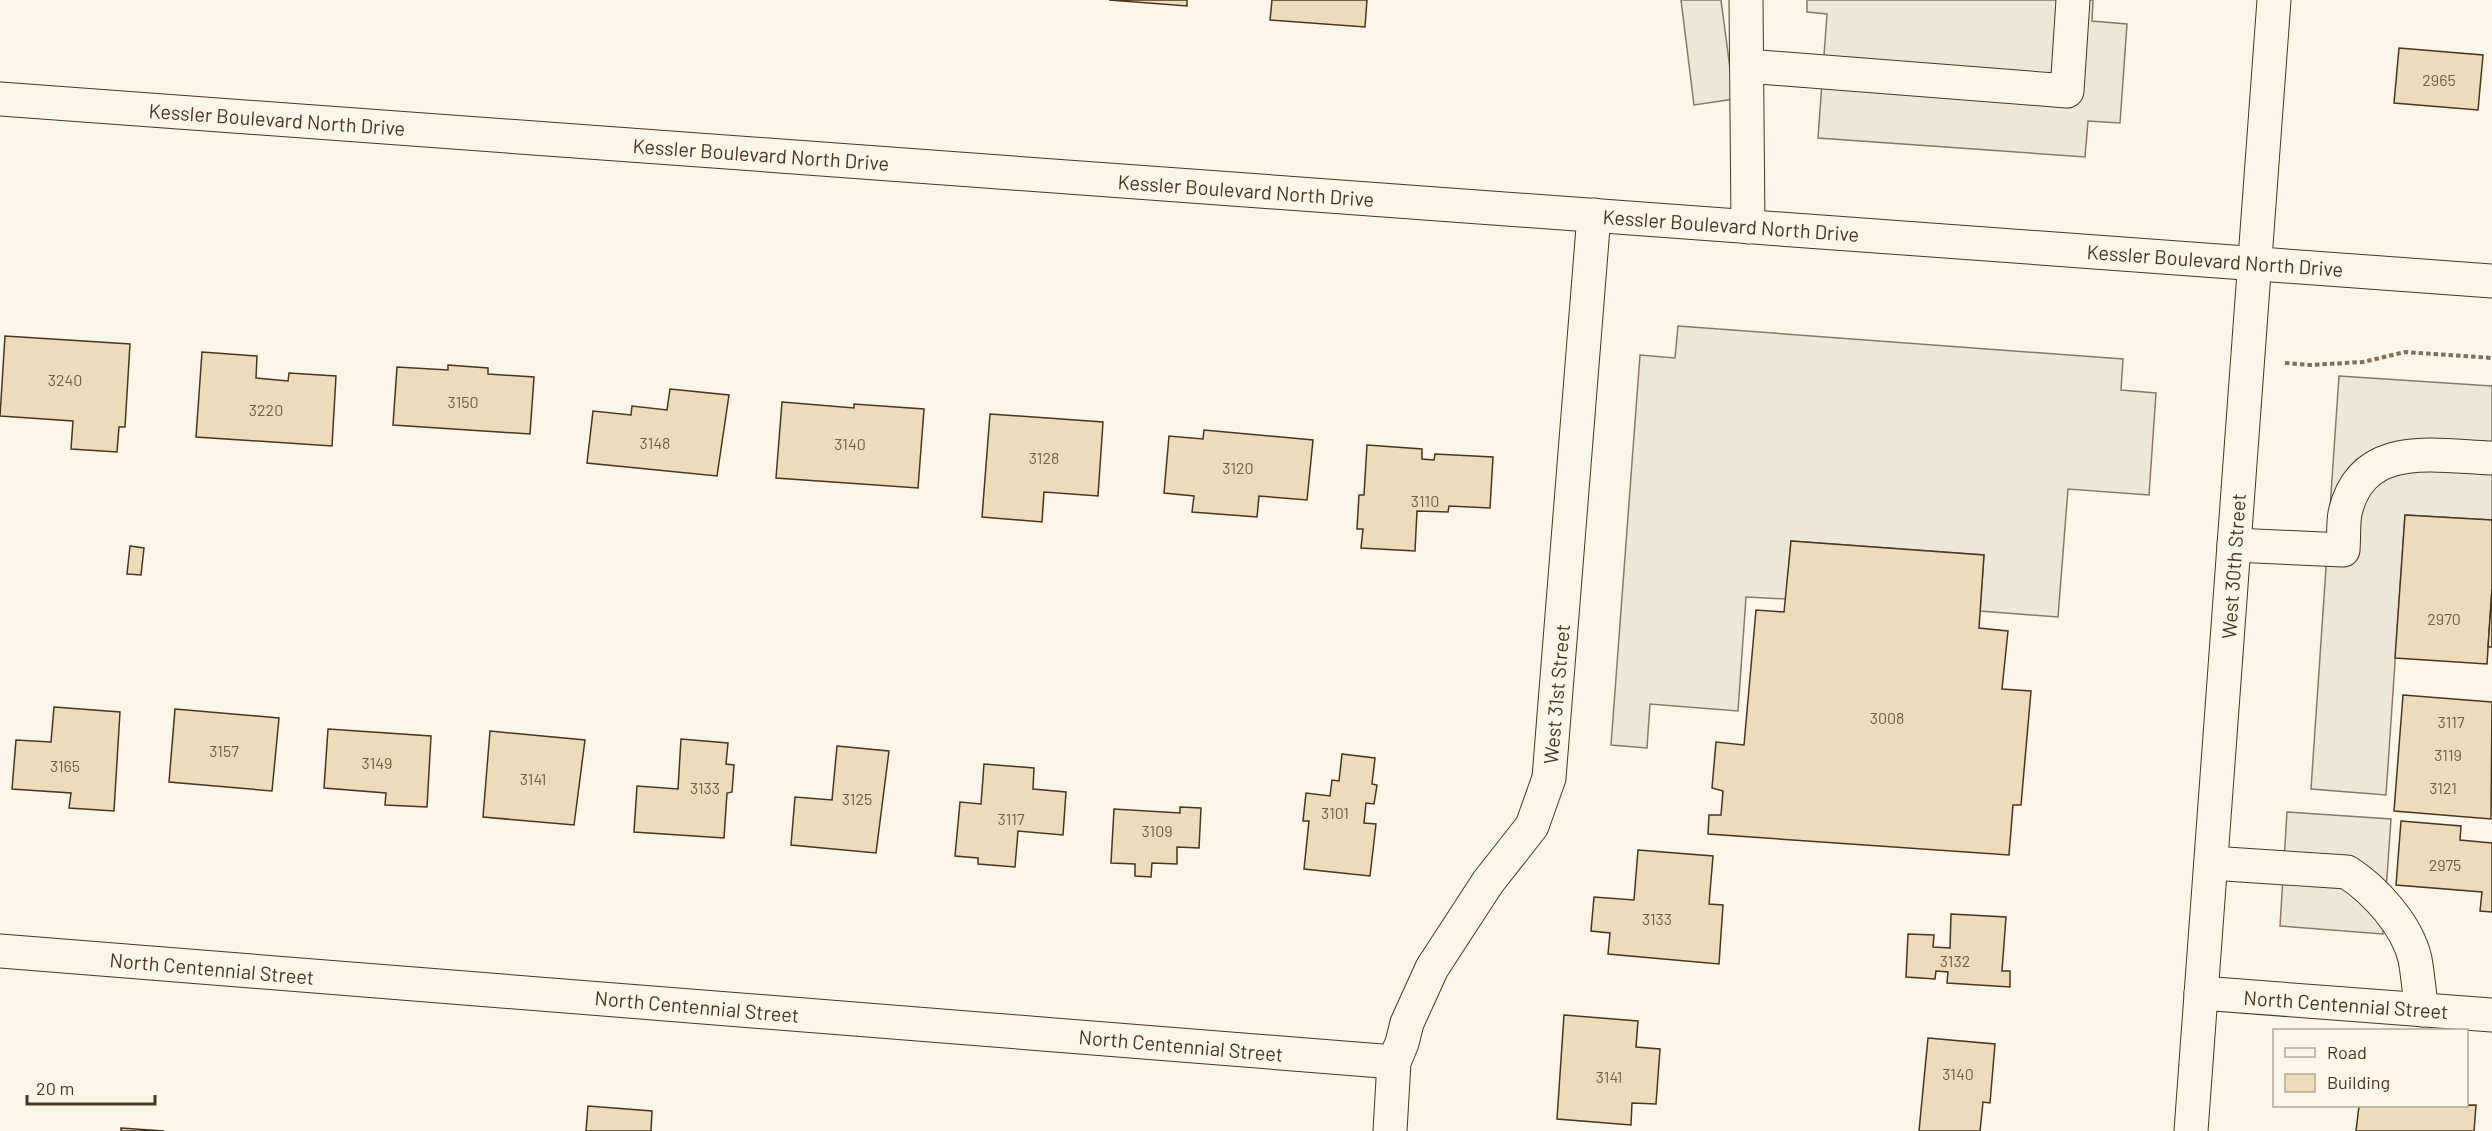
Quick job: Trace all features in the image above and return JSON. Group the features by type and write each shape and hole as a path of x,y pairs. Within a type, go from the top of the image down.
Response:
{"main road":[{"path":"1746,0 1748,227"},
{"path":"1747,66 2067,91 2073,0"},
{"name":"West 30th Street","path":"2191,1131 2274,0"},
{"name":"Kessler Boulevard North Drive","path":"0,99 2492,281"},
{"name":"West 31st Street","path":"1390,1131 1394,1062 1407,1023 1432,968 1488,882 1532,826 1549,778 1594,215"},
{"path":"2234,545 2343,550 2345,513 2357,484 2373,466 2407,455 2492,458"},
{"path":"2211,863 2347,872 2366,884 2399,925 2414,957 2422,1010"},
{"name":"North Centennial Street","path":"0,951 1394,1062"},
{"name":"North Centennial Street","path":"2201,993 2492,1015"}],"path":[{"path":"2248,360 2310,365 2363,362 2405,352 2492,358"}],"shaded area":[{"path":"1681,0 1721,0 1734,99 1694,105"},
{"path":"1807,0 2093,0 2092,21 2127,24 2120,123 2088,121 2085,157 1818,138 1827,14 1807,12"},
{"path":"1678,326 2123,359 2121,390 2156,393 2149,495 2068,489 2058,617 1980,611 1984,555 1791,541 1786,599 1746,597 1738,711 1650,704 1647,748 1611,745 1640,355 1675,358"},
{"path":"2339,376 2492,386 2492,520 2405,515 2386,795 2311,789"},
{"path":"2287,812 2391,819 2383,934 2280,926"}],"building":[{"path":"1109,0 1187,0 1187,6"},
{"path":"1272,0 1367,0 1365,27 1270,20"},
{"path":"2399,48 2483,55 2478,110 2394,103"},
{"path":"5,336 130,344 125,427 119,427 117,452 71,449 73,421 0,416"},
{"path":"202,352 257,356 256,378 288,381 289,373 336,376 332,446 196,437"},
{"path":"448,365 488,368 488,374 534,377 530,434 393,425 397,367 448,370"},
{"path":"670,389 729,395 717,476 587,463 593,411 631,415 632,406 667,410"},
{"path":"782,402 854,408 854,404 924,409 918,488 776,478"},
{"path":"990,414 1103,422 1098,496 1044,492 1042,522 982,517"},
{"path":"1204,430 1313,440 1307,500 1259,496 1257,517 1192,512 1194,496 1164,493 1169,436 1203,439"},
{"path":"1367,445 1422,449 1422,459 1434,460 1435,454 1493,457 1490,508 1449,506 1448,512 1417,511 1415,551 1361,548 1363,529 1357,529 1359,495 1364,495"},
{"path":"2405,515 2492,520 2492,589 2487,664 2395,658"},
{"path":"1791,541 1984,555 1979,628 2008,631 2002,689 2031,691 2021,805 2013,805 2009,855 1708,834 1709,815 1721,815 1723,791 1712,788 1716,742 1744,745 1756,610 1784,612"},
{"path":"130,546 144,548 141,575 127,574"},
{"path":"2492,589 2492,647 2488,647"},
{"path":"2403,695 2492,702 2491,819 2394,811"},
{"path":"54,707 120,712 114,811 69,808 71,793 12,789 16,740 51,742"},
{"path":"175,709 279,718 272,791 169,782"},
{"path":"328,729 431,736 427,807 385,805 386,793 324,788"},
{"path":"490,731 585,740 574,825 483,817"},
{"path":"681,739 728,743 726,764 734,765 732,792 727,793 724,838 634,832 637,786 678,789"},
{"path":"837,746 889,751 876,853 791,845 795,797 832,800"},
{"path":"1342,754 1375,758 1372,784 1377,785 1374,804 1366,803 1364,823 1376,824 1370,876 1304,869 1309,821 1303,821 1306,793 1330,796 1332,780 1339,781"},
{"path":"984,764 1034,768 1033,789 1066,792 1063,835 1018,831 1015,867 978,864 978,858 955,856 960,802 981,804"},
{"path":"1180,807 1201,808 1199,848 1177,847 1177,864 1152,863 1151,877 1135,876 1135,864 1111,863 1114,809 1180,813"},
{"path":"2401,821 2461,826 2460,840 2492,843 2492,912 2480,911 2482,892 2396,885"},
{"path":"1638,850 1713,856 1709,904 1723,905 1719,964 1608,954 1610,933 1591,931 1594,897 1634,900"},
{"path":"1951,914 2006,917 2002,971 2010,971 2010,987 1947,983 1948,972 1936,971 1935,979 1906,977 1908,934 1934,935 1933,947 1950,948"},
{"path":"1564,1015 1638,1021 1636,1047 1660,1049 1656,1104 1632,1103 1631,1125 1557,1119"},
{"path":"1928,1038 1995,1044 1990,1103 1983,1102 1980,1131 1919,1131"},
{"path":"2468,1105 2476,1105 2474,1131 2356,1131 2359,1107 2468,1107"},
{"path":"588,1106 652,1111 651,1131 586,1131"},
{"path":"121,1128 164,1131 121,1131"}]}
